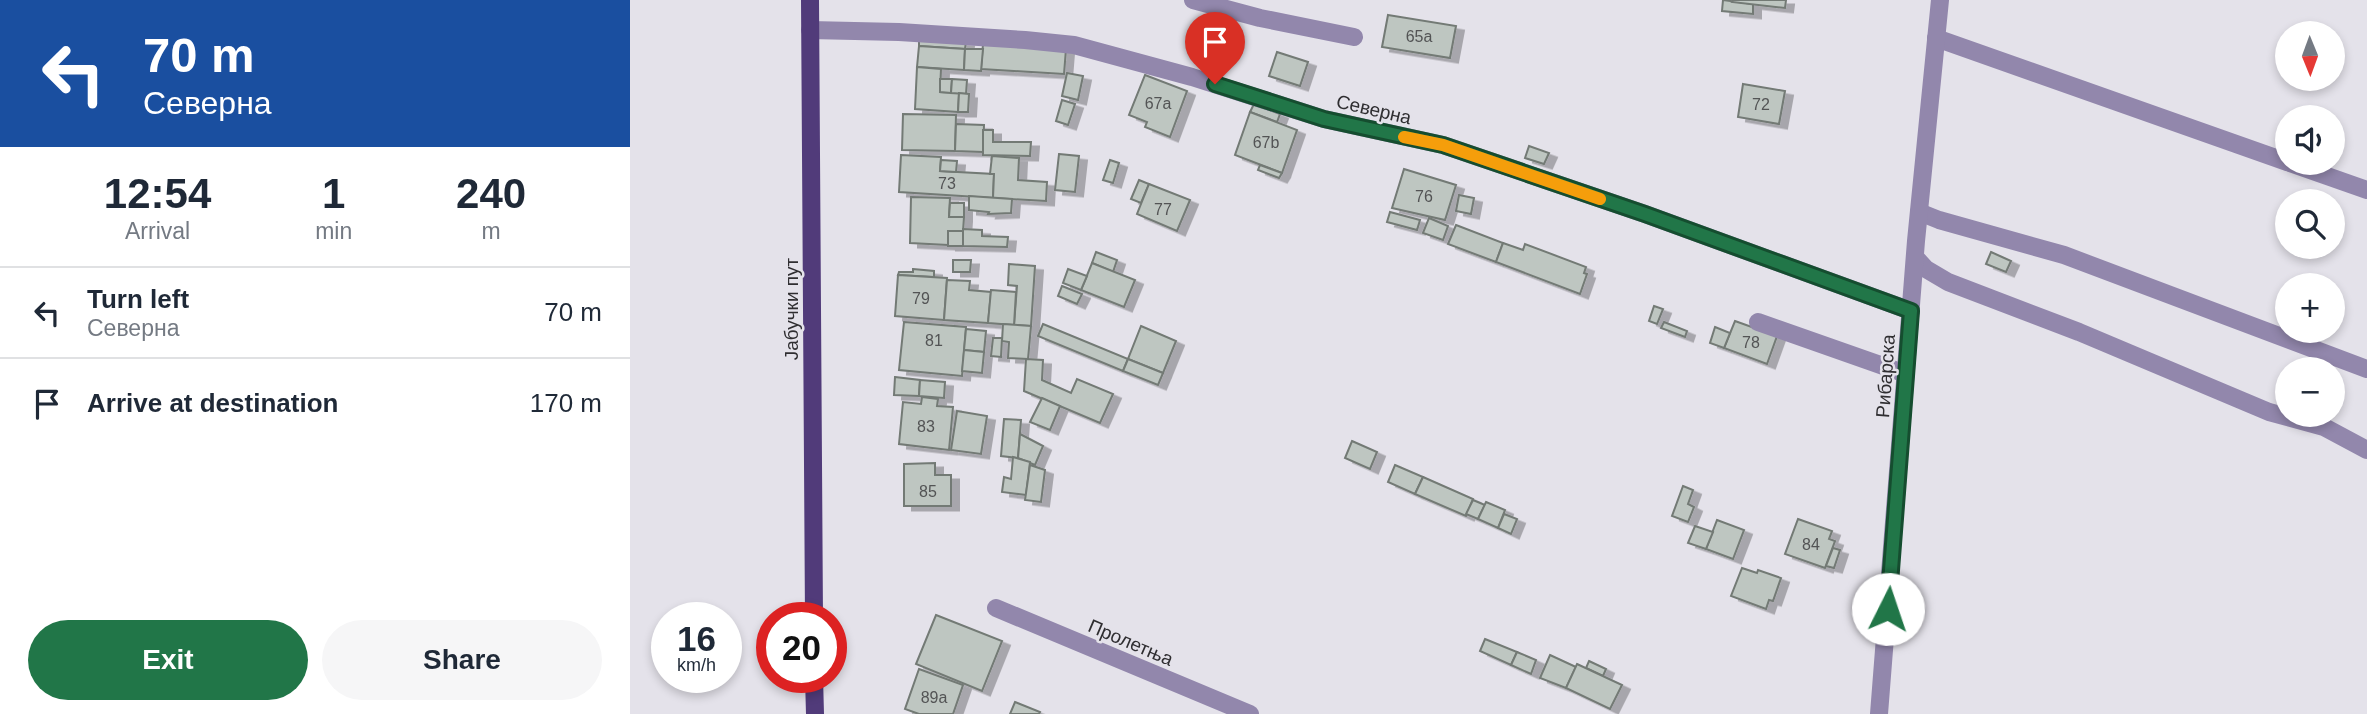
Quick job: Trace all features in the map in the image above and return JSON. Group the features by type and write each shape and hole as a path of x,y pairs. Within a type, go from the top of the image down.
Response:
{"main road":[{"name":"Јабучки пут","path":"810,0 814,602"},
{"path":"814,693 815,714"}],"lane":[{"path":"1193,0 1261,18 1353,37"},
{"name":"Рибарска","path":"1879,714 1915,257 1940,0"},
{"name":"Северна","path":"810,30 899,32 1074,45 1192,77 1324,119 1443,145 1645,214 1911,311"},
{"path":"1936,38 2275,157"},
{"path":"2325,175 2367,190"},
{"path":"1919,212 2064,255 2367,369"},
{"path":"1915,257 1926,269 1948,282 2079,332 2269,412 2324,427 2367,450"},
{"path":"1758,322 1906,374"},
{"name":"Пролетња","path":"996,608 1250,714"}],"building":[{"path":"1723,0 1753,4 1753,14 1722,11"},
{"path":"1786,0 1785,8 1732,2"},
{"path":"1388,15 1456,26 1450,58 1382,47"},
{"path":"919,39 966,42 965,49 919,46"},
{"path":"983,44 1066,49 1064,74 981,69"},
{"path":"919,46 965,49 964,70 917,67"},
{"path":"965,49 983,49 981,71 964,70"},
{"path":"1277,52 1308,62 1300,86 1269,76"},
{"path":"917,67 941,69 940,92 959,93 958,112 915,109"},
{"path":"1067,73 1083,76 1078,100 1062,96"},
{"path":"1145,75 1187,91 1170,137 1145,127 1147,122 1129,115"},
{"path":"940,79 952,79 951,93 940,92"},
{"path":"952,79 967,80 966,94 951,93"},
{"path":"1743,84 1785,91 1779,124 1738,117"},
{"path":"959,93 969,94 968,112 958,112"},
{"path":"1062,100 1075,104 1068,125 1056,121"},
{"path":"1254,104 1280,114 1277,122 1250,112"},
{"path":"1250,112 1297,130 1282,173 1235,155"},
{"path":"903,114 956,115 955,151 902,150"},
{"path":"956,124 984,125 983,152 955,151"},
{"path":"983,130 993,130 993,142 1031,142 1030,156 983,155"},
{"path":"1529,146 1549,153 1544,164 1525,158"},
{"path":"1059,154 1079,156 1075,192 1055,190"},
{"path":"901,155 941,157 940,171 994,174 993,198 899,192"},
{"path":"992,156 1019,158 1018,180 1047,182 1046,201 993,198 994,174 990,174"},
{"path":"941,160 957,161 956,172 940,171"},
{"path":"1110,160 1119,163 1113,183 1103,180"},
{"path":"1260,165 1282,173 1279,178 1258,170"},
{"path":"1404,169 1456,185 1445,220 1392,208"},
{"path":"1139,180 1149,184 1141,203 1131,199"},
{"path":"1149,184 1190,200 1177,231 1137,214"},
{"path":"1459,195 1474,198 1471,214 1456,211"},
{"path":"969,196 1012,199 1011,213 988,214 989,212 969,210"},
{"path":"911,197 950,198 949,217 964,217 963,231 948,231 948,245 910,243"},
{"path":"950,203 964,203 964,217 949,217"},
{"path":"1390,212 1420,220 1417,230 1387,222"},
{"path":"1429,218 1448,226 1443,240 1423,233"},
{"path":"1456,225 1503,243 1496,262 1448,244"},
{"path":"963,229 982,230 982,236 1008,237 1007,247 963,246"},
{"path":"948,231 963,231 963,246 948,246"},
{"path":"1503,243 1523,250 1525,244 1586,267 1584,273 1587,274 1580,294 1496,262"},
{"path":"1096,252 1117,260 1113,272 1092,263"},
{"path":"1991,252 2011,261 2006,272 1986,264"},
{"path":"953,260 971,260 970,272 953,272"},
{"path":"1092,263 1135,280 1124,307 1081,290"},
{"path":"1009,264 1035,266 1031,326 1014,325 1017,286 1008,285"},
{"path":"913,269 934,271 934,277 898,275 899,272 913,272"},
{"path":"1068,269 1087,276 1081,290 1063,283"},
{"path":"898,275 947,278 944,320 895,316"},
{"path":"947,280 970,281 969,290 991,292 988,323 944,320"},
{"path":"1062,286 1082,294 1077,304 1058,296"},
{"path":"991,290 1016,292 1014,325 988,323"},
{"path":"1654,306 1663,309 1657,324 1649,321"},
{"path":"1735,321 1777,336 1767,364 1724,348"},
{"path":"904,322 966,327 962,376 899,370"},
{"path":"1664,322 1687,331 1685,337 1661,328"},
{"path":"1003,324 1031,326 1028,359 1008,358 1009,342 1002,341"},
{"path":"1043,324 1128,359 1123,371 1038,336"},
{"path":"1141,326 1176,341 1163,373 1128,359"},
{"path":"1715,327 1730,333 1724,348 1710,343"},
{"path":"966,329 986,331 984,352 964,350"},
{"path":"993,338 1002,338 1001,357 991,356"},
{"path":"964,350 984,352 982,373 962,371"},
{"path":"1026,359 1043,360 1042,380 1071,393 1077,379 1113,394 1100,423 1024,391"},
{"path":"1128,359 1163,373 1158,385 1123,371"},
{"path":"895,377 920,380 919,396 894,395"},
{"path":"920,380 945,382 944,398 919,396"},
{"path":"922,397 938,399 937,406 953,407 949,450 899,444 903,402 921,404"},
{"path":"1042,398 1060,406 1050,430 1030,422"},
{"path":"957,411 987,416 981,454 951,450"},
{"path":"1004,419 1021,420 1018,458 1001,456"},
{"path":"1020,434 1043,446 1035,465 1018,458"},
{"path":"1352,441 1377,452 1370,469 1345,458"},
{"path":"1013,457 1030,462 1026,495 1002,492 1004,477 1011,479"},
{"path":"935,463 935,475 951,475 951,506 904,506 904,464"},
{"path":"1030,465 1045,470 1041,502 1025,500"},
{"path":"1395,465 1423,477 1415,494 1388,482"},
{"path":"1423,477 1473,499 1466,516 1415,494"},
{"path":"1683,486 1693,490 1688,504 1694,507 1688,522 1672,516"},
{"path":"1473,500 1485,505 1478,519 1466,514"},
{"path":"1486,502 1505,510 1498,528 1478,519"},
{"path":"1504,514 1517,519 1511,534 1498,528"},
{"path":"1798,519 1832,531 1829,539 1835,541 1825,568 1785,554"},
{"path":"1717,520 1744,530 1733,559 1706,549"},
{"path":"1695,526 1713,532 1706,549 1688,543"},
{"path":"1833,548 1840,550 1834,568 1826,566"},
{"path":"1742,568 1781,578 1773,601 1769,600 1766,609 1731,596"},
{"path":"936,615 1002,641 982,691 916,664"},
{"path":"1485,639 1517,652 1511,665 1480,651"},
{"path":"1517,652 1536,660 1531,674 1511,665"},
{"path":"1550,655 1576,667 1566,688 1540,678"},
{"path":"1589,661 1606,669 1603,676 1586,668"},
{"path":"1577,664 1622,685 1610,709 1566,688"},
{"path":"919,669 963,685 953,714 919,714 905,709"},
{"path":"1015,702 1040,712 1010,714"}],"slow traffic":[{"path":"1404,137 1443,145 1600,199"}],"route":[{"path":"1215,84 1324,119 1443,145 1645,214 1911,311 1888,609"}]}
